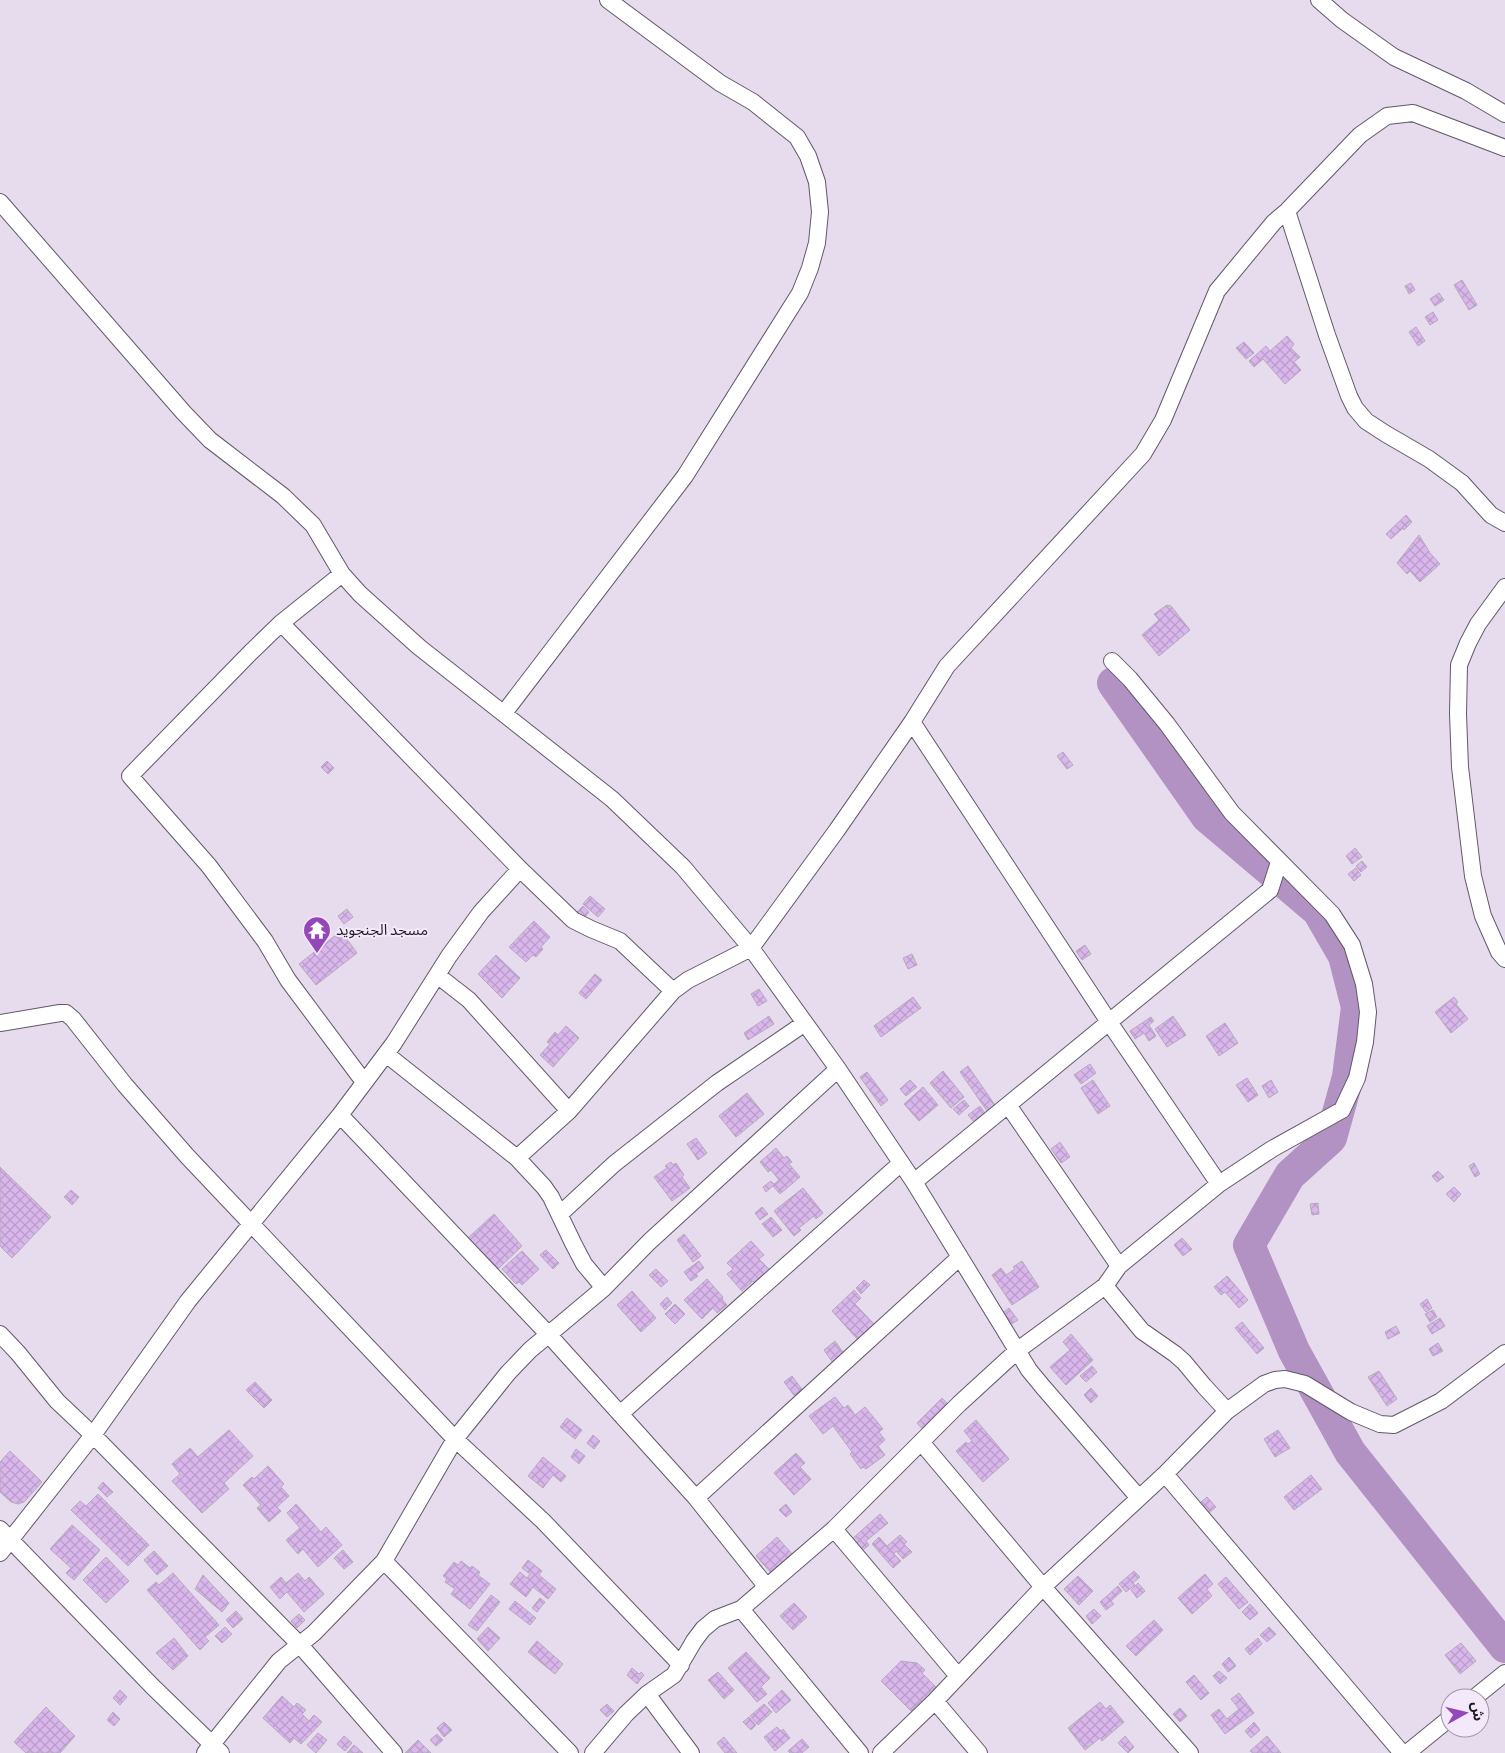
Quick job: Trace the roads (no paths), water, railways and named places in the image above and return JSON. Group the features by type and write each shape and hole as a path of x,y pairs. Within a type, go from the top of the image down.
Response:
{"street":[{"path":"504,713 685,476 800,293 810,268 817,242 820,212 817,182 808,156 796,137 753,102 720,83 608,0"},
{"path":"1319,0 1342,20 1394,57 1466,91 1505,114"},
{"path":"517,1158 569,1111 673,991 688,980 751,948 838,830 948,666 1143,454 1163,420 1217,290 1274,222 1287,211 1360,135 1387,116 1413,113 1505,148"},
{"path":"0,202 184,413 210,440 283,496 313,525 342,574 360,594 419,647 619,806 683,867 751,948 838,1069 900,1164 914,1182 1029,1370 1139,1498"},
{"path":"1287,211 1330,344 1349,396 1356,408 1366,421 1462,483 1491,515 1505,523"},
{"path":"342,574 281,623 130,776 209,866 265,941 288,980 364,1082"},
{"path":"1505,587 1478,624 1459,665 1458,714 1460,766 1473,876 1483,916 1499,952 1505,959"},
{"path":"281,623 520,869 573,920 620,941 673,991"},
{"path":"593,1753 626,1714 647,1694 674,1675 694,1641 704,1629 715,1620 741,1609 834,1529 959,1404 1018,1350 1105,1286 1119,1266 1219,1184 1272,1149 1342,1110 1357,1078 1365,1042 1368,1012 1364,984 1352,945 1332,914 1232,813 1167,724 1130,679 1112,661"},
{"path":"912,722 1109,1022 1219,1184"},
{"path":"914,1182 1270,890 1279,862"},
{"path":"0,1553 5,1534 93,1435 188,1301 340,1115 386,1054 488,902 520,869"},
{"path":"437,976 469,1000 569,1111"},
{"path":"0,1023 60,1012 73,1018 125,1085 187,1156 455,1440 543,1521 681,1665"},
{"path":"560,1214 614,1164 717,1083 805,1023"},
{"path":"386,1054 517,1158 544,1187 560,1214 572,1243 584,1264 604,1288"},
{"path":"5,1534 213,1750 279,1661 314,1633 384,1561 455,1440 508,1373 530,1350 604,1288 649,1242 838,1069"},
{"path":"1008,1105 1119,1266"},
{"path":"340,1115 549,1334 696,1498 766,1586"},
{"path":"620,1414 900,1164"},
{"path":"696,1498 960,1257"},
{"path":"1105,1286 1142,1331 1184,1362 1227,1411"},
{"path":"0,1334 57,1401 93,1435 300,1645 394,1753"},
{"path":"881,1753 935,1701 1044,1587 1165,1474 1227,1411 1264,1384 1285,1379 1305,1384 1352,1412 1380,1424 1394,1425 1441,1401 1505,1353"},
{"path":"921,1442 1044,1587 1190,1753"},
{"path":"1165,1474 1402,1753"},
{"path":"834,1529 958,1676"},
{"path":"384,1561 570,1753"},
{"path":"741,1609 860,1753"},
{"path":"1486,1688 1505,1673"},
{"path":"647,1694 691,1753"},
{"path":"935,1701 980,1753"},
{"path":"1407,1753 1440,1726"}],"waterway":[{"path":"1113,683 1207,817 1318,911 1344,956 1357,1007 1348,1077 1331,1138 1290,1175 1249,1245 1294,1351 1350,1452 1505,1647"}],"place":[{"name":"مسجد الجنجويد","path":"317,954"}]}
